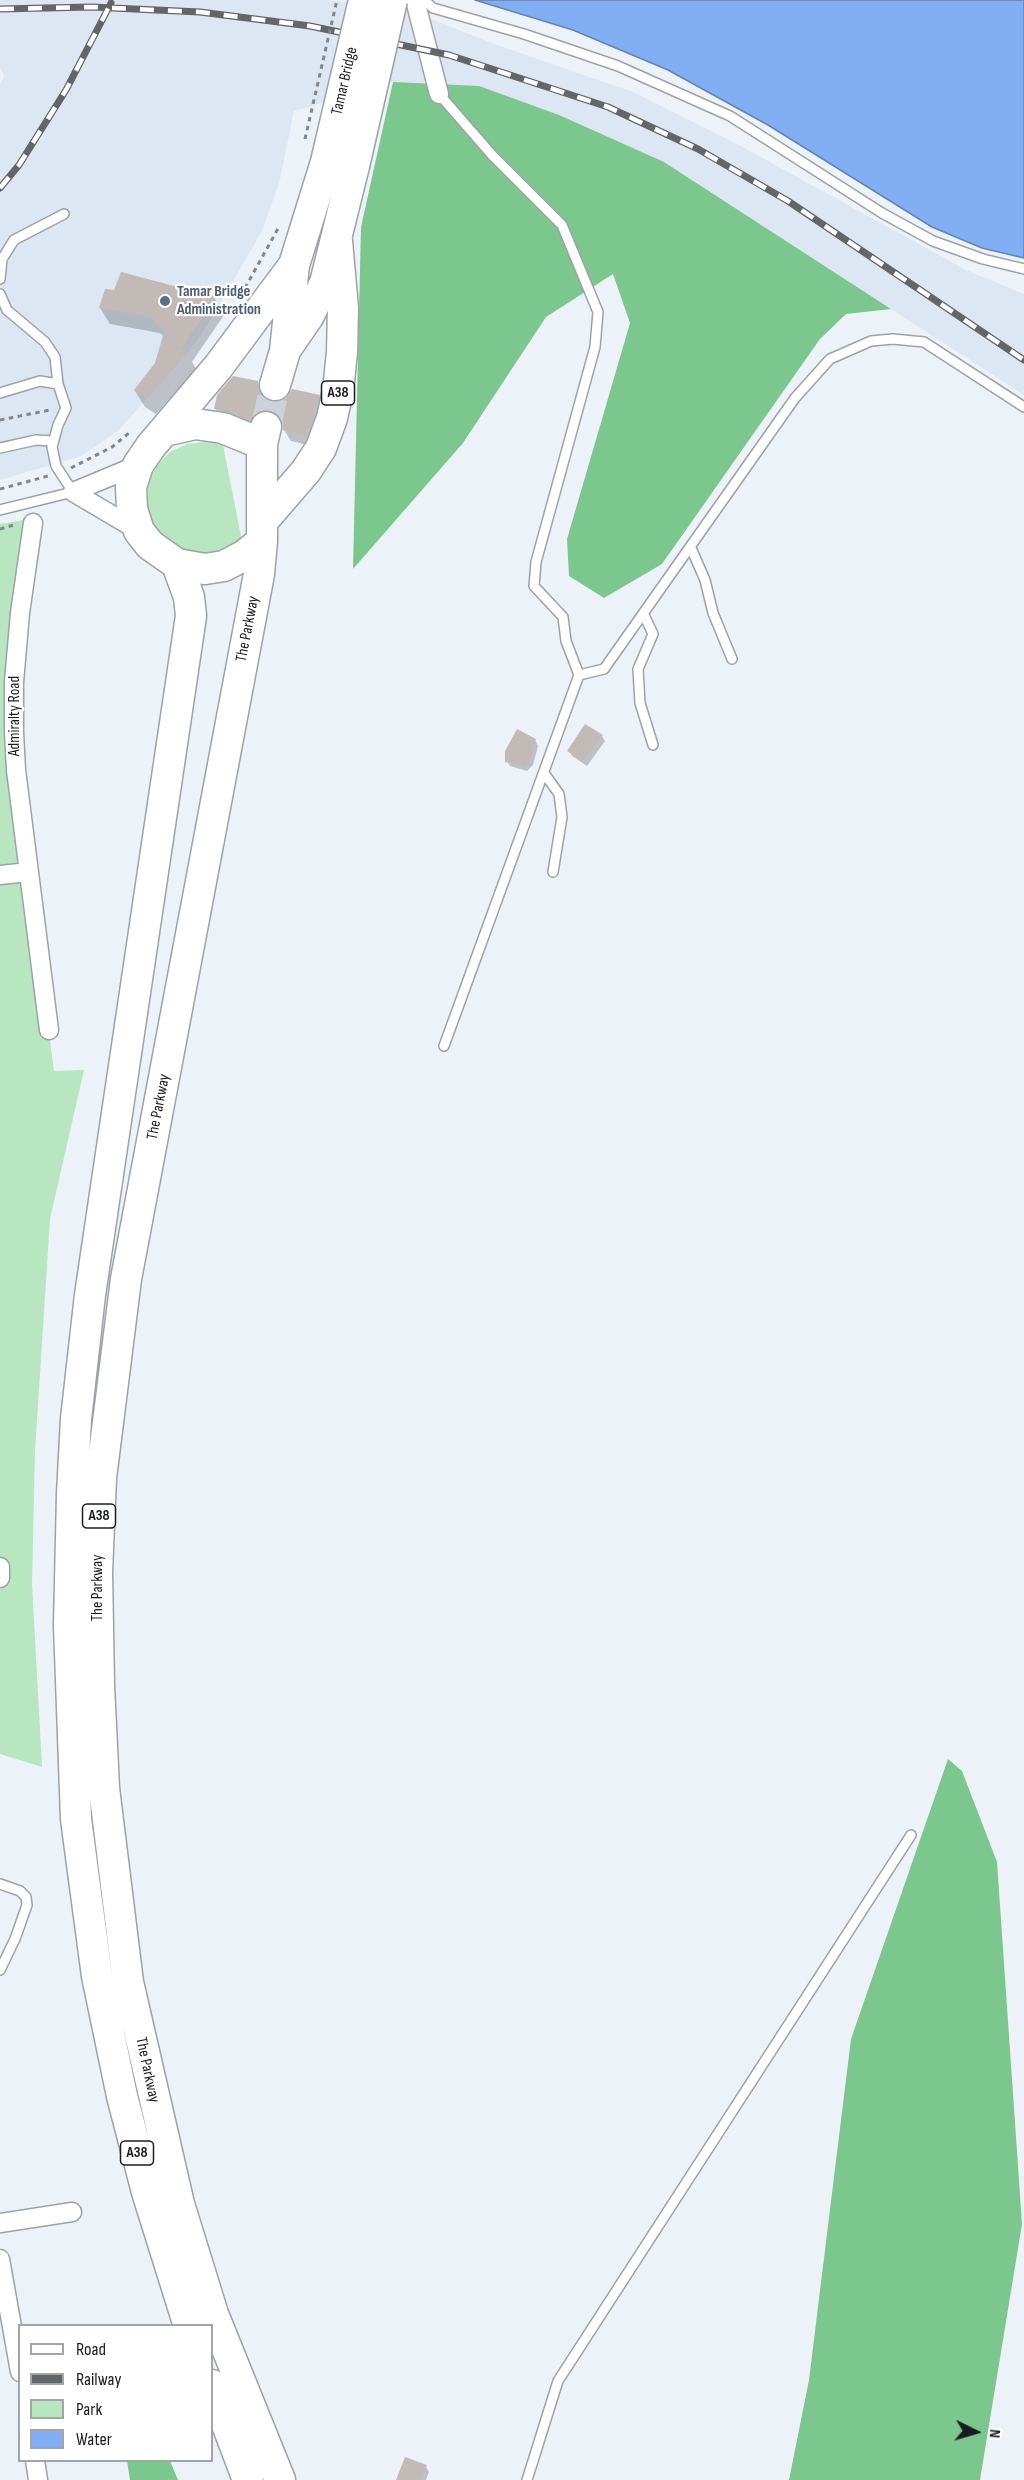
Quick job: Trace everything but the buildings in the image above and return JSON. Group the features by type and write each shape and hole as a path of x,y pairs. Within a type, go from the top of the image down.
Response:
{"highway":[{"name":"Tamar Bridge","path":"328,158 364,0"},
{"name":"A38","path":"275,385 285,351 294,265 328,158 392,0"},
{"name":"A38","path":"262,532 321,448 339,391 343,308 328,158"},
{"name":"A38","path":"285,351 308,317 325,283 337,241"},
{"name":"A38","path":"150,429 218,367 294,265"},
{"path":"195,424 264,435 262,532 245,555 224,566 205,569 177,564 150,545 139,531 132,509 131,487 150,429 195,424"},
{"name":"The Parkway","path":"262,532 259,574 126,1279 101,1478 98,1606 104,1788 115,1890 130,1994 179,2204 213,2314 280,2480"},
{"name":"The Parkway","path":"177,564 189,597 191,616 90,1295 76,1430 69,1625 76,1819 97,1977 122,2096 147,2192 178,2299 189,2324"},
{"path":"213,2388 248,2480"}],"street":[{"path":"414,0 439,94"},
{"path":"74,492 138,465"},
{"path":"74,492 139,531"},
{"name":"Admiralty Road","path":"33,524 20,565 14,732 16,770 49,1030"},
{"path":"0,875 28,872"},
{"path":"0,1567 0,1578"},
{"path":"0,2223 72,2212"},
{"path":"0,2259 18,2361"},
{"path":"35,2462 38,2480"}],"lane":[{"path":"424,0 433,8 524,34 618,66 730,116 882,213 933,241 983,259 1024,269"},
{"path":"439,94 492,155 562,225 598,312 595,347 536,562 534,586 563,617 566,641 579,675 444,1046"},
{"path":"0,279 2,259 14,240 64,214"},
{"path":"0,294 7,310 45,342 55,357 58,384 66,408 52,447 56,466 74,492 0,510"},
{"path":"579,675 604,669 795,398 830,359 871,341 893,339 924,342 1024,407"},
{"path":"0,393 40,381 58,384"},
{"path":"0,448 36,440 53,441"},
{"path":"691,548 705,580 713,613 732,659"},
{"path":"644,615 653,634 638,669 640,703 653,745"},
{"path":"544,773 558,794 562,817 553,872"},
{"path":"527,2480 558,2381 911,1835"},
{"path":"0,1884 20,1891 26,1897 27,1905 15,1939 0,1970"}],"path":[{"path":"328,158 337,0"},
{"path":"244,289 284,217"},
{"path":"0,420 66,408"},
{"path":"0,489 61,473 150,429"}],"shaded area":[{"path":"0,0 325,0 400,7 497,45 633,92 737,144 966,270 1024,294 1024,395 664,162 393,82 294,111 279,184 261,233 204,331 188,352 118,431 81,456 0,480 0,85 4,76 0,67"}],"green space":[{"path":"393,82 479,86 559,115 664,162 891,309 846,314 820,339 662,564 604,598 569,576 567,539 630,323 613,274 546,317 463,443 353,569 361,227"},
{"path":"205,442 223,445 242,541 225,552 206,556 187,554 158,533 149,517 146,499 149,481 157,465 170,452 187,444"},
{"path":"36,518 14,682 28,872 54,1071 84,1070 50,1219 35,1451 32,1584 42,1767 0,1754 0,524"},
{"path":"948,1759 962,1771 997,1862 1022,2224 980,2480 789,2480 809,2380 851,2039"},
{"path":"127,2462 170,2462 178,2480 130,2480"}],"water":[{"path":"475,0 1024,0 1024,258 982,248 932,227 768,125 668,70 573,30"}],"tunnel":[{"path":"266,427 275,385"}],"railway":[{"path":"0,188 19,165 66,90 111,3"},
{"path":"0,9 91,7 200,12 310,26 449,55 608,107 698,149 788,201 1024,360"}],"place":[{"name":"Tamar Bridge Administration","path":"165,301"}]}
